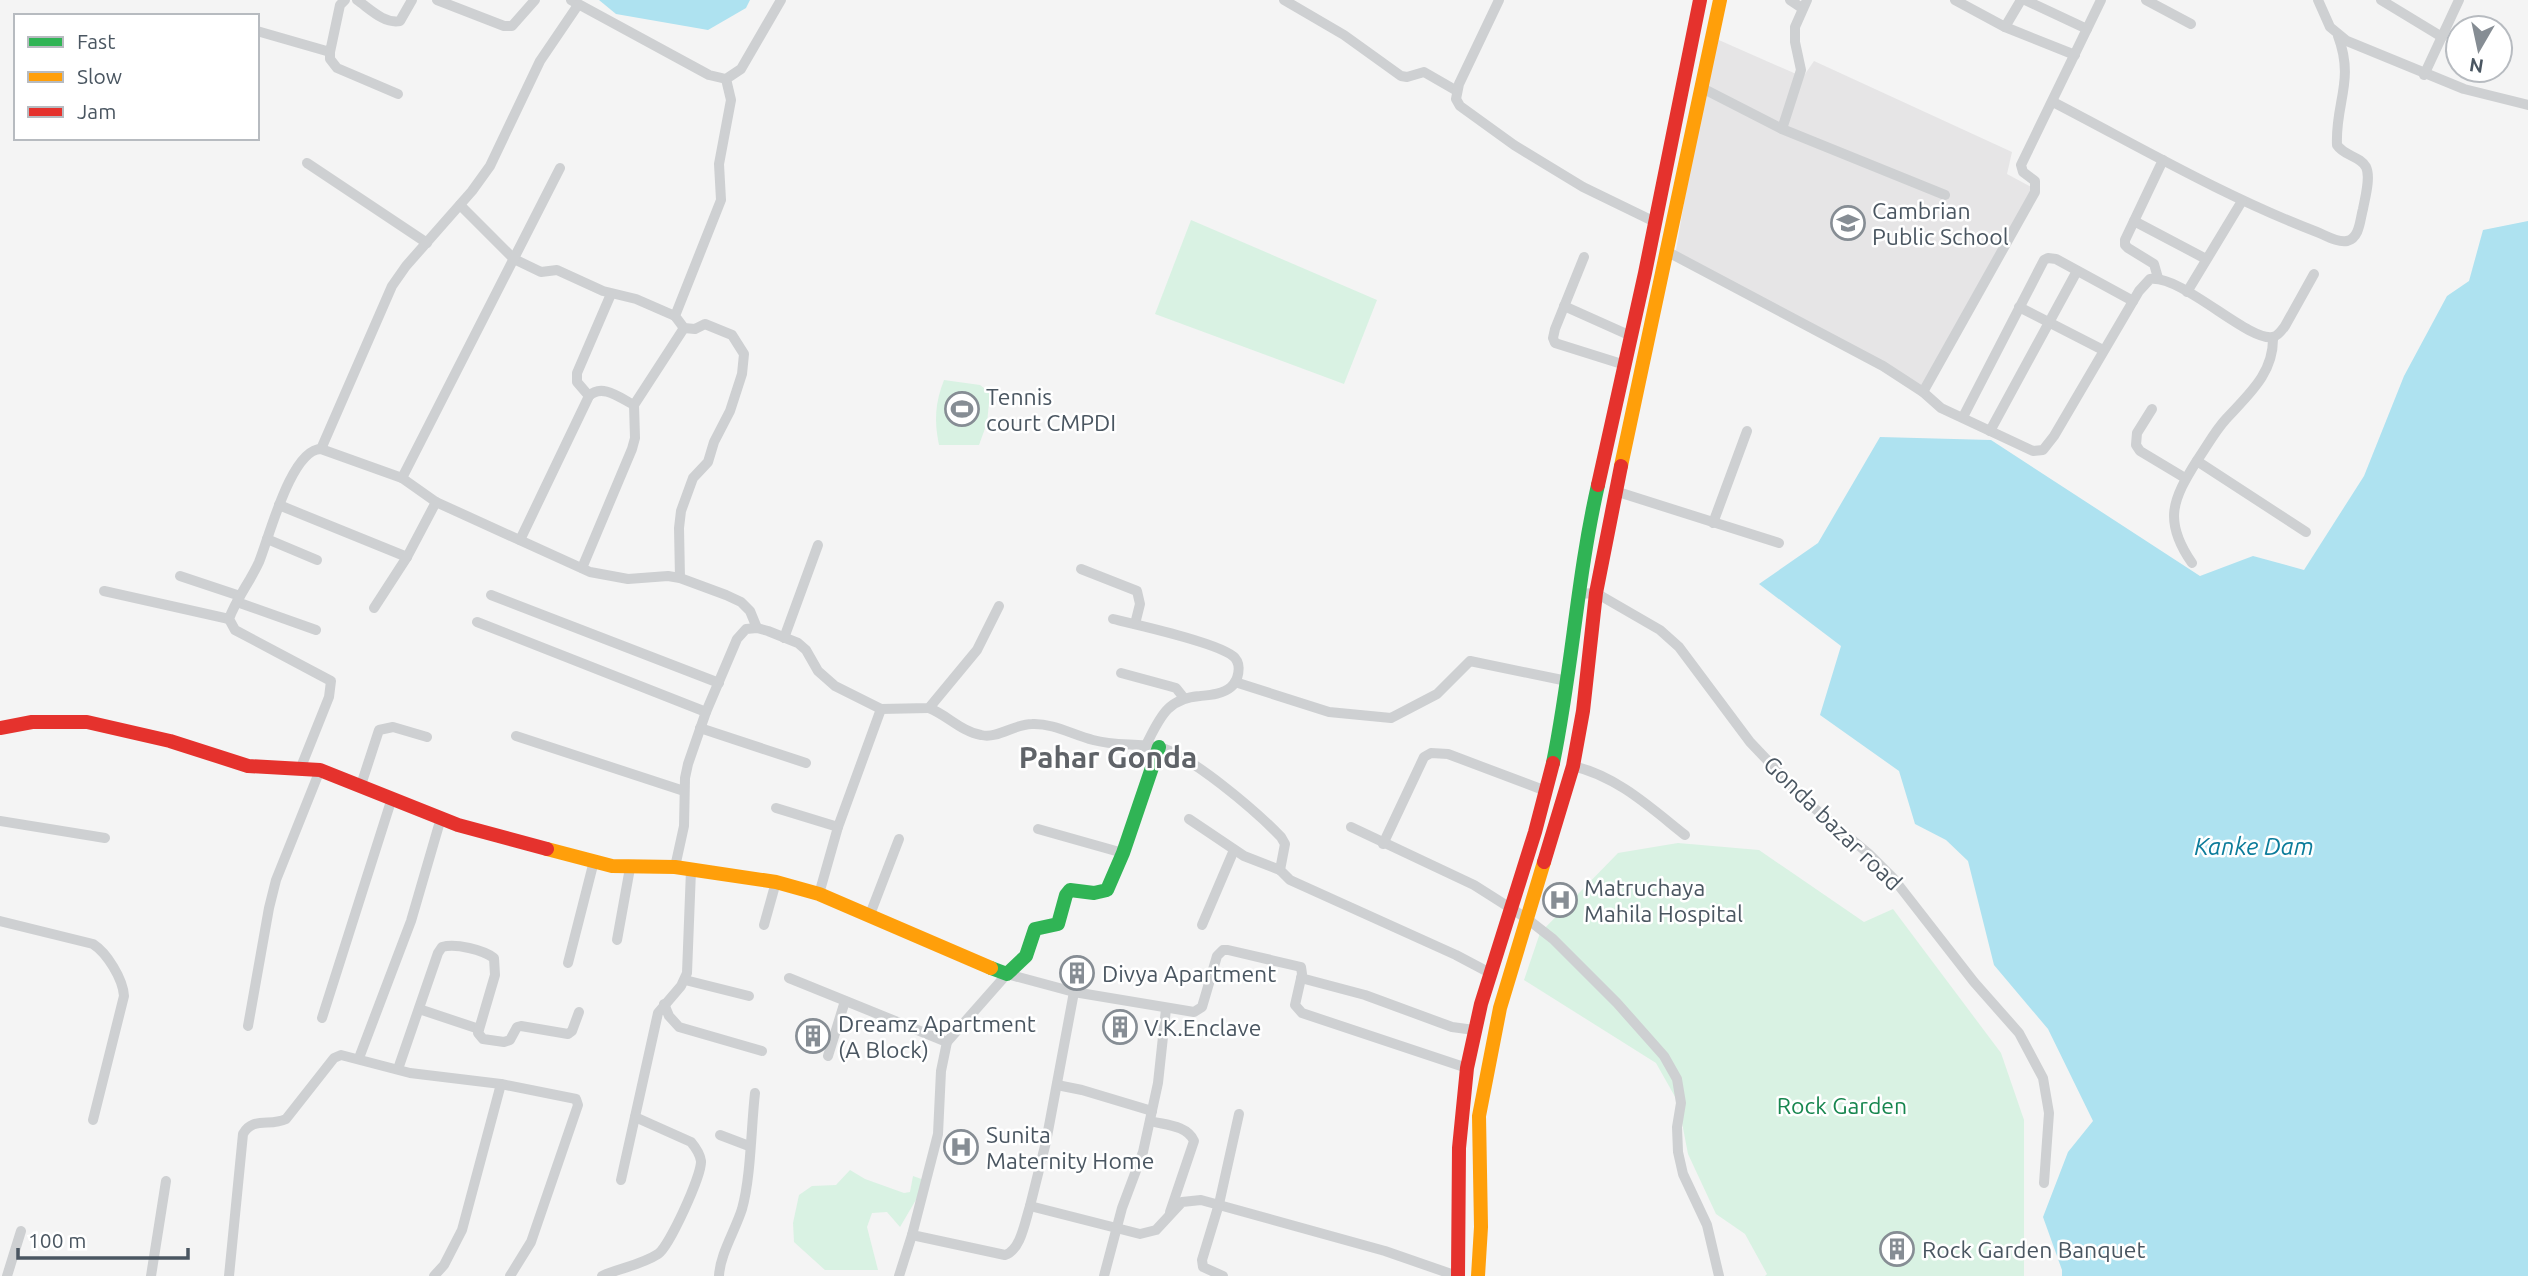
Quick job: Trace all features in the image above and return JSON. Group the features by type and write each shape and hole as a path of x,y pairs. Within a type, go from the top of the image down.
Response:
{"main road":[{"path":"1458,1276 1459,1148 1467,1068 1474,1030 1512,910 1553,762 1567,681 1585,543 1625,365 1700,0"},
{"path":"1478,1276 1481,1227 1479,1116 1500,1008 1573,766 1583,711 1596,593 1615,491 1720,0"},
{"path":"0,728 32,722 87,722 170,741 248,766 320,770 483,833 594,862 630,868 675,867 776,882 819,894 1007,974 1026,956 1035,929 1058,924 1066,895 1070,890 1079,889 1097,894 1107,890 1123,853 1152,747"}],"street":[{"path":"345,0 340,5 330,59 337,68 398,94"},
{"path":"357,0 384,19 393,22 400,21 412,0"},
{"path":"437,0 504,26 512,26 519,21 535,0"},
{"path":"321,449 385,300 406,266 460,205 490,166 540,61 574,3 709,75 726,79 741,69 780,0"},
{"path":"1284,0 1345,35 1401,76 1424,72 1457,91"},
{"path":"1499,0 1457,91 1456,99 1460,106 1514,145 1583,187 1655,222"},
{"path":"1782,129 1801,70 1795,42 1796,27 1805,4 1790,0"},
{"path":"1955,0 2005,27 2075,55"},
{"path":"2005,27 2023,0 2087,29"},
{"path":"1923,392 2035,192 2035,181 2023,172 2021,165 2101,0"},
{"path":"2146,0 2191,24"},
{"path":"2053,102 2242,201 2347,241 2354,237 2364,201 2367,169 2363,163 2341,152 2337,145 2347,72 2345,54 2318,0"},
{"path":"2381,0 2442,37"},
{"path":"2424,75 2459,0"},
{"path":"259,32 330,52"},
{"path":"2338,36 2424,75 2464,89 2528,105"},
{"path":"675,316 721,200 719,164 731,100 726,79"},
{"path":"1702,88 1782,129 1945,195"},
{"path":"2158,278 2154,264 2125,245 2163,159"},
{"path":"307,163 427,243"},
{"path":"402,478 560,168"},
{"path":"2187,292 2242,201"},
{"path":"460,205 514,258 541,272 557,270 611,294 636,299 675,316 684,328 695,329 705,324 720,328 732,335 744,354 730,411 714,442 708,462 693,478 681,511 680,578"},
{"path":"2134,220 2206,259"},
{"path":"1668,252 1844,344 1923,392 1941,408 2033,451 2043,450 2054,436 2103,350 2150,279 2158,278 2244,326 2264,336 2273,337 2285,326 2314,274"},
{"path":"1584,257 1553,338 1555,343 1625,365"},
{"path":"1963,417 2044,260 2056,259 2133,301"},
{"path":"1990,431 2077,271"},
{"path":"589,396 580,388 577,373 611,294"},
{"path":"1564,306 1631,336"},
{"path":"2019,307 2103,350"},
{"path":"582,568 632,449 635,438 634,405 684,328"},
{"path":"2192,564 2178,542 2174,521 2178,491 2223,423 2265,375 2271,362 2273,337"},
{"path":"520,540 589,396 594,391 601,390 634,405"},
{"path":"2152,409 2137,433 2136,445 2140,451 2185,478"},
{"path":"1713,523 1747,431"},
{"path":"229,619 258,563 279,505 308,452 321,449 402,478 436,502 582,568 628,579 668,576 680,578 741,603 750,611 757,628"},
{"path":"2197,461 2306,532"},
{"path":"1615,491 1779,543"},
{"path":"374,608 407,557 436,502"},
{"path":"279,505 407,557"},
{"path":"267,539 317,560"},
{"path":"784,638 818,545"},
{"path":"1081,569 1137,591 1140,604 1135,624"},
{"path":"180,576 316,630"},
{"path":"104,591 229,619 235,630 331,681 329,697 301,767"},
{"path":"1577,594 1596,593"},
{"name":"Gonda bazar road","path":"1596,593 1660,630 1679,647 1750,742 1807,802 1893,878 1974,982 2019,1033 2043,1078 2049,1113 2044,1183"},
{"path":"491,595 719,683"},
{"path":"929,708 977,650 999,606"},
{"path":"1112,618 1185,637 1236,658 1238,665 1235,682 1230,688 1174,701 1166,709 1152,747"},
{"path":"477,622 706,712"},
{"path":"675,867 684,826 684,791 688,764 700,728 737,639 746,629 757,628 806,650 825,679 881,709 929,708 978,735 989,736 1032,723 1045,725 1094,740 1152,747 1189,761 1281,837 1285,844 1280,870"},
{"path":"1235,682 1329,712 1391,718 1437,694 1470,661 1567,681"},
{"path":"1121,673 1169,685 1176,688 1184,698"},
{"path":"819,894 838,827 881,709"},
{"path":"361,785 379,730 393,727 427,737"},
{"path":"700,728 806,763"},
{"path":"516,736 684,791"},
{"path":"1383,844 1424,757 1431,753 1448,754 1546,791"},
{"path":"1573,766 1592,770 1613,780 1685,835"},
{"path":"248,1026 271,899 320,770"},
{"path":"322,1018 392,798"},
{"path":"776,808 838,827"},
{"path":"359,1058 411,921 441,818"},
{"path":"1189,819 1234,850 1258,863 1280,870 1290,880 1490,973"},
{"path":"0,821 106,838"},
{"path":"1351,827 1474,885 1526,918 1553,939 1617,1003 1664,1056 1677,1079 1681,1103 1677,1127 1678,1152 1683,1174 1707,1225 1719,1276"},
{"path":"1038,829 1123,853"},
{"path":"869,917 899,839"},
{"path":"1202,925 1234,850"},
{"path":"568,963 594,862"},
{"path":"617,940 630,868"},
{"path":"621,1180 656,1021 664,1004 685,980 687,972 691,870"},
{"path":"764,925 776,882"},
{"path":"0,921 93,944 103,952 122,987 124,996 93,1120"},
{"path":"398,1069 442,947 449,945 495,958 496,966 478,1033 483,1039 505,1042 510,1040 517,1027 521,1026 568,1034 572,1031 579,1012"},
{"path":"899,1276 938,1134 942,1071 947,1042 1007,974 1074,992 1188,1012 1198,1011 1204,1001 1217,956 1223,950 1297,965 1302,970 1295,1005 1302,1013 1467,1068"},
{"path":"789,978 947,1042"},
{"path":"1301,978 1365,995 1436,1022 1474,1030"},
{"path":"685,980 749,996"},
{"path":"912,1235 1005,1255 1012,1253 1030,1206 1046,1142 1074,992"},
{"path":"828,1056 845,1001"},
{"path":"664,1004 669,1016 679,1027 762,1052"},
{"path":"419,1009 479,1029"},
{"path":"1104,1276 1124,1201 1137,1173 1151,1116 1162,1055 1166,1009"},
{"path":"229,1276 243,1134 248,1126 256,1122 278,1123 286,1119 334,1058 341,1055 428,1075 501,1084 572,1098 578,1102 531,1242 510,1276"},
{"path":"434,1276 444,1265 462,1230 501,1084"},
{"path":"1057,1084 1082,1090 1151,1116 1192,1135 1194,1141 1175,1192 1170,1214"},
{"path":"719,1276 722,1258 741,1210 755,1093"},
{"path":"1223,1276 1203,1267 1202,1260 1219,1204 1239,1114"},
{"path":"602,1276 660,1253 674,1233 699,1173 701,1161 698,1150 691,1142 635,1117"},
{"path":"720,1135 749,1146"},
{"path":"151,1276 166,1181"},
{"path":"1030,1206 1140,1234 1156,1230 1182,1202 1189,1200 1219,1204 1385,1251 1458,1276"},
{"path":"5,1271 21,1231"}],"shaded area":[{"name":"Cambrian Public School","path":"1712,37 1803,77 1814,61 2012,152 2007,174 2035,189 1920,389 1675,256"}],"green space":[{"path":"1191,220 1377,300 1344,384 1155,314"},
{"name":"Tennis court CMPDI","path":"944,380 980,385 990,393 987,423 979,445 939,445 936,412"},
{"name":"Rock Garden","path":"1678,843 1759,850 1864,922 1893,909 2001,1053 2024,1120 2024,1276 1765,1276 1767,1274 1745,1234 1716,1214 1688,1154 1678,1102 1656,1063 1524,980 1540,933 1618,853"},
{"path":"850,1170 865,1179 904,1193 910,1192 913,1176 927,1181 900,1227 887,1212 872,1213 867,1227 878,1270 825,1270 794,1242 793,1223 799,1195 812,1186 836,1185"}],"water":[{"path":"599,0 750,0 746,8 708,30 616,14"},
{"name":"Kanke Dam","path":"2528,221 2528,1276 2062,1276 2043,1217 2068,1152 2093,1121 2048,1029 1994,965 1968,861 1946,840 1915,824 1899,771 1820,715 1841,646 1759,584 1818,543 1880,437 1991,440 2200,576 2253,556 2304,570 2364,476 2404,376 2447,296 2469,281 2483,230"}],"traffic: fast":[{"path":"1553,763 1598,485"},
{"path":"991,968 1007,974 1026,956 1035,929 1058,924 1066,895 1070,890 1094,893 1107,890 1123,853 1159,747"}],"traffic: slow":[{"path":"1621,466 1720,0"},
{"path":"547,849 612,866 675,867 776,882 819,894 991,968"},
{"path":"1478,1276 1481,1227 1479,1116 1500,1008 1544,862"}],"traffic: jam":[{"path":"1598,485 1645,273 1700,0"},
{"path":"1544,862 1573,766 1583,711 1596,593 1621,466"},
{"path":"0,728 32,722 87,722 170,741 248,766 320,770 458,825 547,849"},
{"path":"1458,1276 1459,1148 1467,1068 1481,1004 1535,832 1553,763"}],"place":[{"name":"Cambrian Public School","path":"1848,223"},
{"name":"Tennis court CMPDI","path":"962,409"},
{"name":"Matruchaya Mahila Hospital","path":"1560,900"},
{"name":"Divya Apartment","path":"1077,973"},
{"name":"V.K.Enclave","path":"1120,1027"},
{"name":"Dreamz Apartment (A Block)","path":"813,1036"},
{"name":"Sunita Maternity Home","path":"961,1147"},
{"name":"Rock Garden Banquet","path":"1897,1249"}],"district":[{"name":"Pahar Gonda","path":"1108,757"}]}
